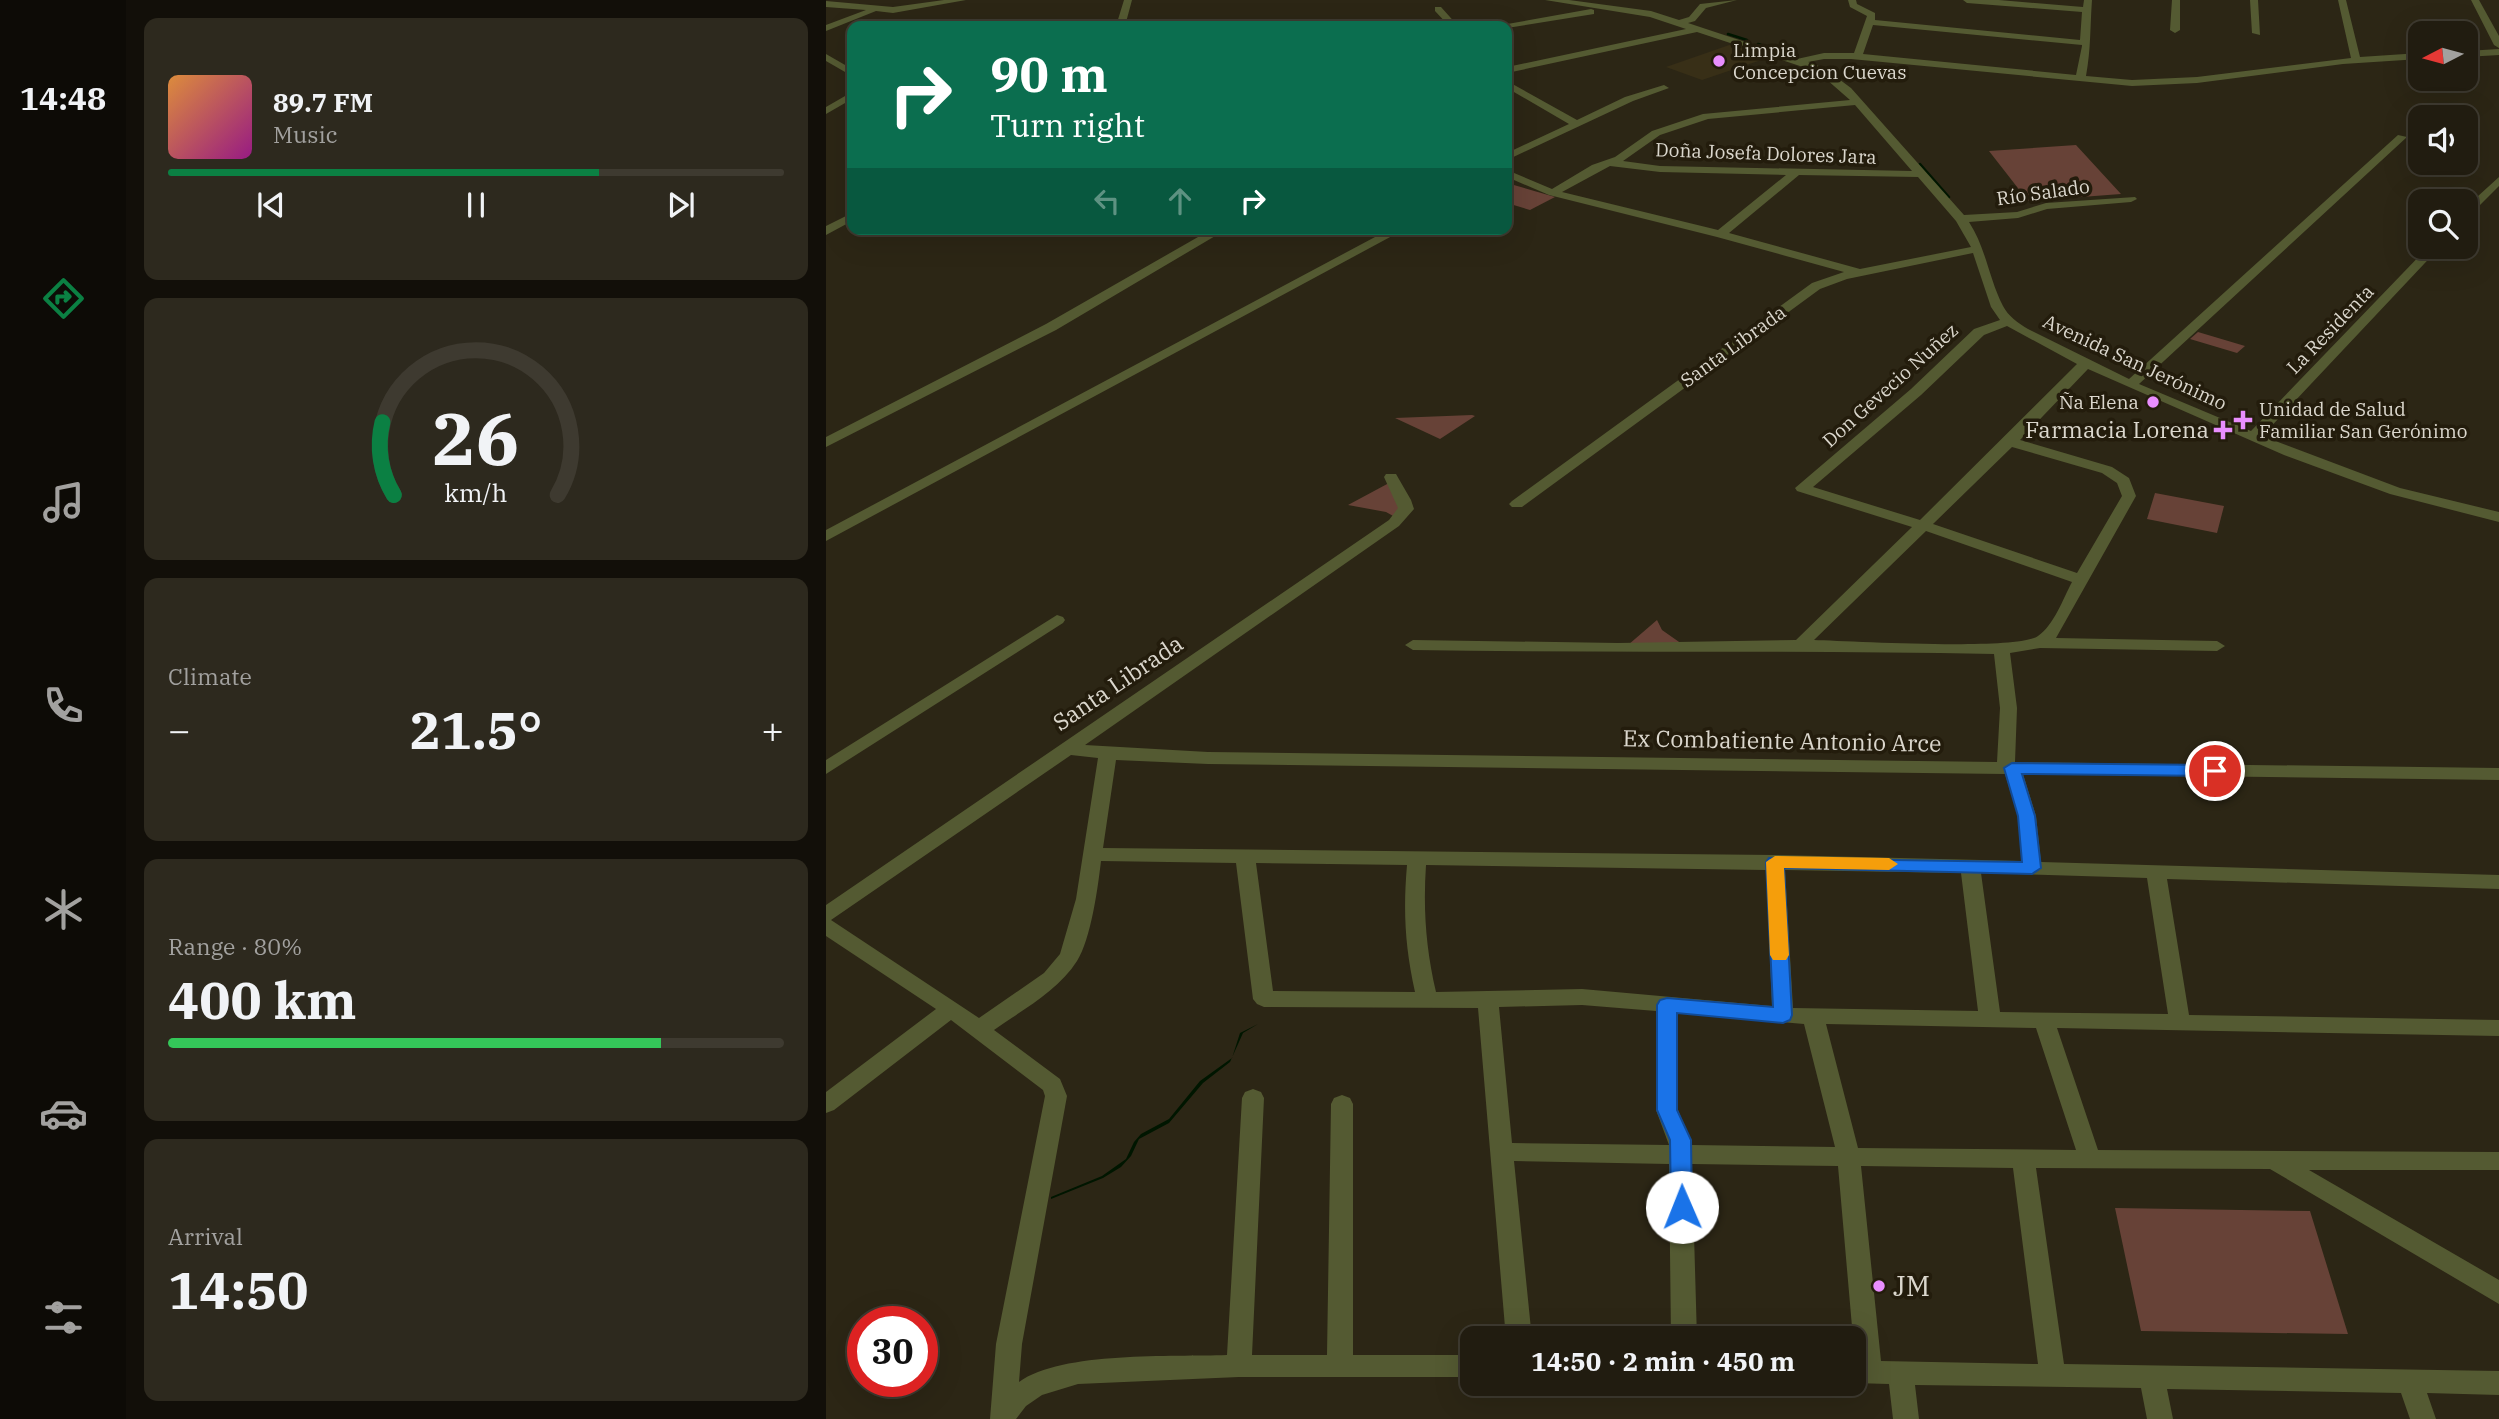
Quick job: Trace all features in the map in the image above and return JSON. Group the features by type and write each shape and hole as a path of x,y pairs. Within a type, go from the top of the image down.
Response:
{"street":[{"path":"826,4 876,9 914,8 962,0"},
{"path":"1122,21 1129,0"},
{"name":"Avenida San Jerónimo","path":"1549,0 1600,7 1654,10 1701,29 1800,61 1830,75 1961,219 1977,248 1997,307 2008,321 2031,337 2130,385 2253,437 2395,491 2499,517"},
{"path":"1682,22 1692,19 1703,6 1732,0"},
{"path":"1852,0 1853,5 1872,15 1872,22 1857,57"},
{"path":"1967,0 2087,5 2084,38 2086,43 2080,79"},
{"path":"2175,30 2176,0"},
{"path":"2254,0 2257,33"},
{"path":"2342,0 2356,60"},
{"path":"2475,0 2499,45"},
{"path":"1512,24 1587,13 1600,7"},
{"path":"826,28 876,9"},
{"path":"1438,9 1449,21"},
{"path":"1872,22 2086,43"},
{"path":"1512,69 1701,29"},
{"path":"2478,53 2499,52"},
{"path":"1800,61 1824,56 1857,57 2116,83 2184,81 2356,60 2408,58"},
{"path":"826,57 847,70"},
{"path":"1512,156 1629,99 1664,88"},
{"path":"1512,89 1577,124"},
{"path":"826,111 847,98"},
{"path":"1553,193 1596,167 1611,163 1656,133 1718,114 1857,102"},
{"path":"2130,385 2402,137"},
{"name":"Doña Josefa Dolores Jara","path":"1611,163 1660,169 1921,174"},
{"path":"1720,234 1797,171"},
{"path":"1512,175 1553,193 1720,234 1861,274"},
{"path":"2478,201 2499,180"},
{"name":"Río Salado","path":"1961,219 2018,215 2046,206 2131,199"},
{"path":"826,231 847,219"},
{"path":"826,240 847,228"},
{"path":"826,443 1051,327 1211,235"},
{"path":"826,536 1388,235"},
{"name":"Santa Librada","path":"1517,504 1816,286 1977,248"},
{"name":"La Residenta","path":"2253,437 2423,259"},
{"name":"Don Gevecio Nuñez","path":"1922,525 1802,488 1916,392 1979,332 2008,321"},
{"path":"1800,645 1922,525 2012,442 2085,364"},
{"path":"2012,442 2107,470 2123,481 2129,496 2051,634 2040,643"},
{"name":"Santa Librada","path":"826,915 1394,523 1406,509 1391,477"},
{"path":"1922,525 2081,580"},
{"path":"826,768 1057,620"},
{"path":"1413,646 1618,648 1800,645 2001,649 2040,643 2217,646"},
{"path":"2001,649 2009,686 2011,726 2008,768 2027,816 2032,868"},
{"name":"Ex Combatiente Antonio Arce","path":"1065,748 1108,754 1208,758 2008,768 2497,778"},
{"path":"978,1030 1051,978 1069,957 1086,899 1108,754"},
{"path":"1093,854 1775,862 2499,882"},
{"path":"1245,856 1264,999 1488,1000 1581,997 1813,1017 2499,1028"},
{"path":"1417,859 1413,912 1427,1000"},
{"path":"1775,862 1783,1015"},
{"path":"1970,866 1990,1019"},
{"path":"2156,872 2180,1023"},
{"path":"826,926 951,1009 1052,1085 1056,1096 1009,1344 1004,1416"},
{"path":"1488,1000 1517,1326"},
{"path":"1667,1005 1667,1110 1677,1129 1681,1154 1684,1326"},
{"path":"826,1104 951,1009"},
{"path":"1813,1017 1849,1157 1858,1326"},
{"path":"2044,1020 2090,1159"},
{"path":"1239,1366 1253,1098"},
{"path":"1340,1366 1342,1104"},
{"path":"1502,1152 2023,1159 2499,1161"},
{"path":"2023,1159 2053,1377"},
{"path":"2273,1160 2499,1293"},
{"path":"1004,1416 1017,1398 1035,1385 1078,1373 1239,1366 1460,1366"},
{"path":"1901,1372 1906,1419"},
{"path":"1866,1373 2499,1382"},
{"path":"2152,1378 2160,1419"},
{"path":"2410,1381 2423,1419"}],"shaded area":[{"name":"Limpia Concepcion Cuevas","path":"1735,43 1773,56 1702,80 1666,67"},
{"path":"2076,145 2121,194 2028,201 1989,151"},
{"path":"1512,184 1555,197 1530,210 1512,205"},
{"path":"2198,332 2245,346 2237,353 2190,339"},
{"path":"1475,416 1440,439 1395,418"},
{"path":"1389,483 1401,507 1395,517 1386,512 1348,505"},
{"path":"2155,493 2224,506 2217,533 2147,519"},
{"path":"1657,620 1662,630 1682,644 1628,645"},
{"path":"1258,1024 1243,1033 1233,1056 1240,1033"},
{"path":"1232,1058 1203,1083 1169,1123 1139,1139 1131,1156 1121,1167 1103,1178 1051,1199 1102,1176 1126,1159 1141,1134 1169,1119 1200,1081"},
{"path":"2115,1208 2310,1211 2348,1334 2141,1331"}],"waterway":[{"path":"1728,34 1747,40"},
{"path":"1758,44 1786,53"},
{"path":"1920,164 1949,197"}],"slow traffic":[{"path":"1780,955 1775,862 1889,864"}],"place":[{"name":"Limpia Concepcion Cuevas","path":"1719,61"},
{"name":"Ña Elena","path":"2153,402"},
{"name":"Unidad de Salud Familiar San Gerónimo","path":"2243,420"},
{"name":"Farmacia Lorena","path":"2223,430"},
{"name":"JM","path":"1879,1286"}],"route":[{"path":"1682,1207 1680,1140 1667,1110 1667,1005 1783,1015 1775,862 2032,868 2027,816 2012,768 2215,771"}]}
